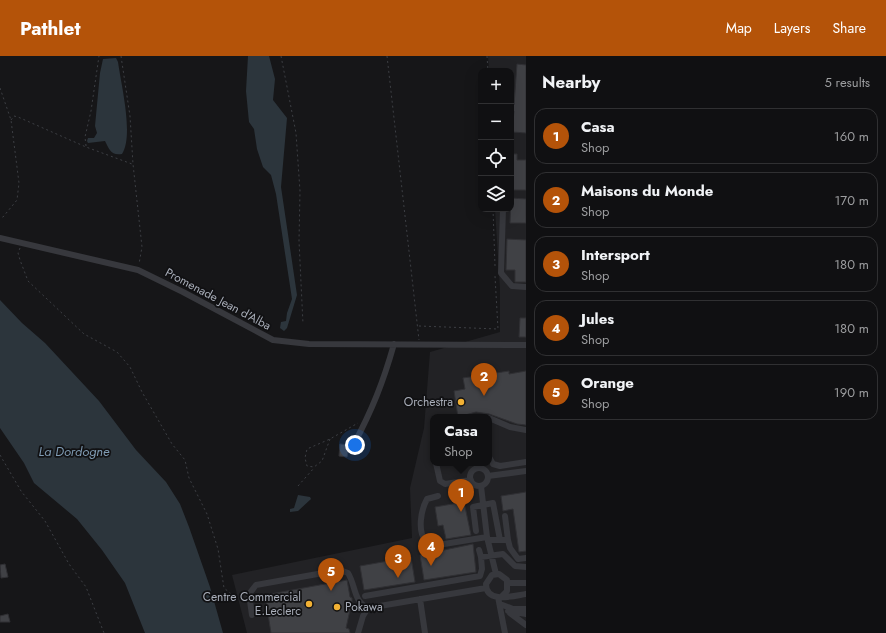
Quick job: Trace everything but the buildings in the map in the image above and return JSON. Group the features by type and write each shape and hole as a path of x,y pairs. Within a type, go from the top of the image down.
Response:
{"street":[{"path":"503,212 501,273 512,286 526,287"},
{"name":"Promenade Jean d'Alba","path":"0,238 138,270 273,340 309,344 526,345"},
{"path":"352,446 369,417 383,384 394,344"},
{"path":"492,419 510,427 526,430"},
{"path":"492,462 500,466 526,462"},
{"path":"437,466 440,482 445,484 471,480"},
{"path":"477,466 483,469 488,476 487,482 481,486 475,485 471,480 471,474 477,466"},
{"path":"488,476 526,471"},
{"path":"481,486 487,539 496,574"},
{"path":"438,496 427,499 424,505 421,534 426,542 438,545 487,539 508,540"},
{"path":"476,531 473,507 494,503 500,540"},
{"path":"505,516 510,548 518,559 526,558"},
{"path":"475,520 485,519"},
{"path":"365,596 480,576 482,569 479,550"},
{"path":"481,557 503,554 507,555 515,566 526,567"},
{"path":"515,566 526,564"},
{"path":"252,614 249,594 256,585 340,570 348,573 355,588 356,599 360,604 368,608 486,588"},
{"path":"486,588 489,577 496,574 502,575 508,583 508,591 500,597"},
{"path":"470,577 473,590"},
{"path":"436,583 439,596"},
{"path":"508,583 526,583"},
{"path":"486,588 492,596 507,598 526,594"},
{"path":"406,589 408,601"},
{"path":"376,594 379,606"},
{"path":"500,597 503,608 505,633"},
{"path":"420,599 425,633"},
{"path":"358,633 363,616 368,608"},
{"path":"503,608 526,609"},
{"path":"503,608 526,614"},
{"path":"503,608 526,625"}],"path":[{"path":"86,147 85,137 91,111 99,56"},
{"path":"121,56 130,116 133,164 142,247 138,270"},
{"path":"281,56 296,133 300,191 299,241 303,324"},
{"path":"387,56 420,344"},
{"path":"487,56 488,68"},
{"path":"0,88 11,120 18,183 16,200 3,217 0,218"},
{"path":"11,120 14,116 18,117 86,147 133,164"},
{"path":"493,212 495,266"},
{"path":"22,244 18,253 28,281 84,334 117,352 130,367 142,392 172,444 184,460 188,478 207,514 218,549 224,588 236,598"},
{"path":"418,326 498,329 495,274"},
{"path":"314,467 307,466 305,458 307,449 330,439 369,417"},
{"path":"298,486 314,467 322,461 330,439"},
{"path":"0,455 21,491 45,521 69,564 86,587 104,633"}],"shaded area":[{"path":"488,56 526,56 526,633 247,633 232,575 412,538 410,488 424,428 430,352 500,332 500,289 495,212 514,212 514,68 489,68"}],"water":[{"path":"248,56 269,56 275,79 273,100 287,118 281,187 297,295 287,328 284,331 280,328 281,322 286,321 292,299 276,194 271,175 263,167 257,149 254,129 249,122 246,91"},
{"path":"116,58 124,96 127,123 127,135 122,154 113,153 105,141 88,143 87,141 88,138 94,138 97,133 95,126 100,73 103,59"},
{"name":"La Dordogne","path":"0,300 22,323 45,343 99,401 136,450 166,482 180,504 189,527 210,587 223,633 145,633 125,583 102,550 77,519 34,483 24,463 0,428"},
{"path":"298,495 310,497 311,499 298,511 290,512 290,509 294,508"}],"place":[{"name":"Maisons du Monde","path":"484,396"},
{"name":"Orchestra","path":"461,402"},
{"name":"Casa","path":"461,512"},
{"name":"Jules","path":"431,566"},
{"name":"Intersport","path":"398,578"},
{"name":"Orange","path":"331,591"},
{"name":"Centre Commercial E.Leclerc","path":"309,604"},
{"name":"Pokawa","path":"337,607"}]}
